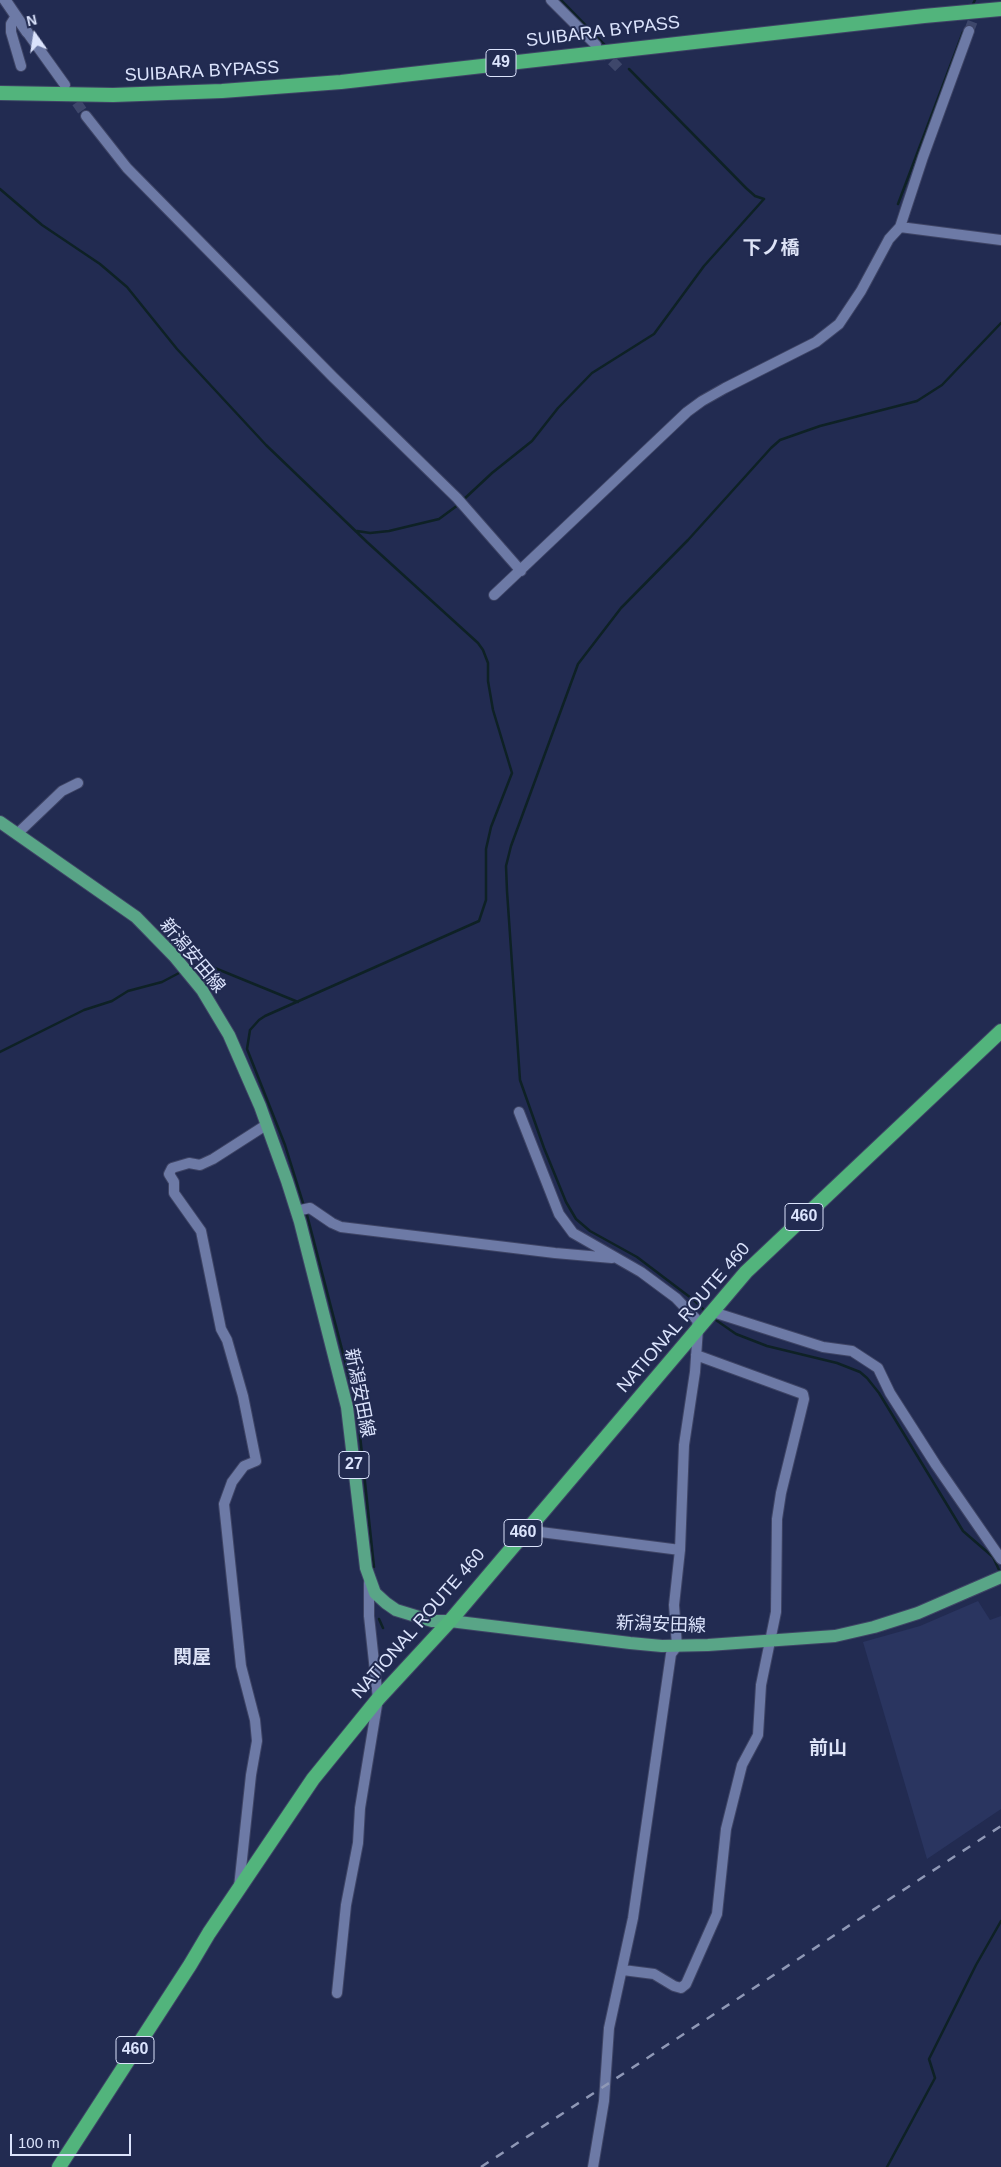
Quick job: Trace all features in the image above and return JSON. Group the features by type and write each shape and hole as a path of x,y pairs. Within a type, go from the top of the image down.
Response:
{"highway":[{"name":"SUIBARA BYPASS","path":"0,93 113,95 222,91 341,82 924,16 1001,10"},
{"name":"NATIONAL ROUTE 460","path":"59,2167 239,1888 313,1779 378,1699 450,1621 525,1530 746,1272 1001,1031"}],"main road":[{"name":"新潟安田線","path":"0,822 136,917 184,967 202,990 229,1035 260,1106 296,1211 348,1408 369,1582 375,1593 396,1610 432,1621 450,1621 630,1644 677,1646 770,1642 835,1636 874,1627 918,1613 996,1579"}],"street":[{"path":"5,0 65,85"},
{"path":"551,0 596,45"},
{"path":"16,16 11,24 11,32 21,66"},
{"path":"494,595 521,572 687,412 725,388 816,342 838,324 861,291 889,240 900,227 922,157 969,31"},
{"path":"86,116 127,168 333,377 458,498 521,572"},
{"path":"900,227 1001,240"},
{"path":"17,834 62,791 78,783"},
{"path":"519,1112 559,1214 573,1234 641,1272 676,1298 697,1320 823,1347 852,1351 878,1368 890,1392 936,1465 1001,1559"},
{"path":"239,1888 251,1775 257,1741 255,1720 241,1666 224,1504 232,1482 244,1466 256,1461 243,1396 227,1340 220,1329 201,1231 174,1193 174,1182 169,1174 172,1168 189,1163 200,1165 213,1159 266,1125"},
{"path":"296,1211 310,1208 332,1223 341,1226 556,1253 615,1258"},
{"path":"593,2167 604,2101 609,2028 634,1918 671,1654 677,1646 674,1605 680,1550 684,1445 696,1356 705,1321"},
{"path":"623,1970 654,1974 681,1988 686,1984 717,1914 726,1829 742,1765 758,1735 761,1685 776,1612 777,1518 781,1493 804,1399 803,1394 696,1356"},
{"path":"525,1530 680,1550"},
{"path":"337,1993 346,1905 358,1843 360,1808 378,1699 369,1616 369,1582"}],"shaded area":[{"path":"978,1601 990,1620 1001,1616 1001,1809 927,1859 863,1642 920,1626"}],"waterway":[{"path":"561,0 604,44"},
{"path":"973,4 975,0"},
{"path":"898,204 963,32"},
{"path":"462,501 492,473 532,441 558,408 592,373 654,334 704,266 764,199 755,196 746,188 629,69"},
{"path":"0,189 42,225 100,264 127,287 177,349 266,445 367,542 478,643 488,663 488,681 493,710 512,773 491,827 486,849 486,900 479,921 265,1016 250,1030 247,1049 285,1145 304,1206"},
{"path":"707,1313 695,1301 637,1257 590,1231 576,1219 566,1202 544,1148 520,1080 506,866 511,846 578,664 621,608 688,540 780,440 820,426 917,401 942,385 1001,323"},
{"path":"357,531 370,533 389,531 439,519 458,505"},
{"path":"192,966 205,964 298,1002"},
{"path":"0,1052 84,1010 112,1001 128,991 162,982 179,973"},
{"path":"306,1211 357,1407 374,1567"},
{"path":"713,1318 736,1334 767,1346 837,1363 860,1372 867,1378 879,1393 963,1531 993,1557 1000,1572"},
{"path":"379,1619 383,1628"},
{"path":"887,2167 935,2078 929,2059 976,1965 1001,1921"}],"tunnel":[{"path":"969,31 978,7"},
{"path":"601,50 621,70"},
{"path":"68,90 86,116"}],"railway":[{"path":"481,2167 1001,1826"}],"district":[{"name":"下ノ橋","path":"771,249"},
{"name":"関屋","path":"192,1658"},
{"name":"前山","path":"828,1749"}]}
